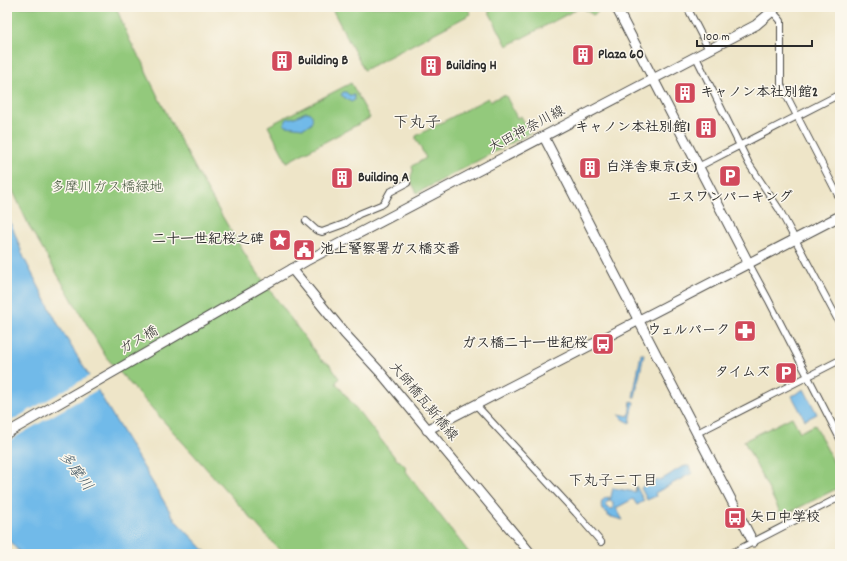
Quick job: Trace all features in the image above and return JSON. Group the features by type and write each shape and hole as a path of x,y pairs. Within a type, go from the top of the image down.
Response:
{"street":[{"path":"616,7 840,439"},
{"path":"687,7 709,50"},
{"path":"775,9 781,21 782,85 840,199"},
{"name":"大田神奈川線","path":"289,271 756,25 775,9"},
{"path":"696,57 749,164 779,210 840,324"},
{"path":"698,167 840,94"},
{"path":"544,137 753,542"},
{"path":"306,220 316,230 322,232 344,224 358,214 381,205 384,203 390,192 407,183"},
{"path":"427,430 840,216"},
{"name":"大師橋瓦斯橋線","path":"289,271 381,373 531,554"},
{"name":"ガス橋","path":"7,433 289,271"},
{"path":"697,433 840,360"},
{"path":"476,405 576,513 600,542"},
{"path":"730,554 840,497"}],"green space":[{"name":"多摩川ガス橋緑地","path":"7,7 116,7 130,40 143,62 146,72 182,143 220,213 248,259 321,360 329,364 339,378 336,383 397,460 406,467 405,470 470,554 283,554 106,357 30,228 7,178"},
{"path":"331,7 467,7 471,14 364,70"},
{"path":"596,7 598,12 593,15 583,8 579,8 507,46 487,8"},
{"path":"351,83 370,118 287,162 268,126"},
{"path":"503,95 506,96 517,118 521,116 530,133 417,193 411,180 413,171 412,166 426,158 416,139 416,136 488,98 491,101"},
{"path":"792,417 800,432 815,425 840,475 840,487 782,516 744,441"}],"water":[{"path":"343,92 346,92 349,95 354,95 355,100 351,102 341,95"},
{"path":"305,112 310,113 312,116 310,125 303,128 286,126 284,124 287,119"},
{"name":"多摩川","path":"7,213 24,258 58,324 175,520 208,554 21,554 7,538"},
{"path":"641,354 644,354 635,397 633,397"},
{"path":"804,389 817,414 805,420 792,396"},
{"path":"631,401 634,402 630,423 623,419 619,414 629,416"},
{"path":"686,466 689,466 692,473 655,493 656,496 647,500 641,488 646,484 664,478"},
{"path":"636,486 644,501 637,505 633,499 616,508 623,520 608,516 608,513 602,510 602,501 609,497 606,507 610,509 613,508 613,503 610,501 613,488 635,492"}],"pier":[{"path":"91,375 99,389 7,442 7,423"}],"place":[{"name":"Plaza 60","path":"583,55"},
{"name":"Building B","path":"282,61"},
{"name":"Building H","path":"431,66"},
{"name":"キャノン本社別館2","path":"685,93"},
{"name":"キャノン本社別館1","path":"706,128"},
{"name":"白洋舎東京(支)","path":"590,168"},
{"name":"エスワンパーキング","path":"730,176"},
{"name":"Building A","path":"342,178"},
{"name":"二十一世紀桜之碑","path":"280,240"},
{"name":"池上警察署ガス橋交番","path":"304,250"},
{"name":"ウェルパーク","path":"745,331"},
{"name":"ガス橋二十一世紀桜","path":"603,344"},
{"name":"タイムズ","path":"786,373"},
{"name":"矢口中学校","path":"735,518"}],"district":[{"name":"下丸子","path":"417,123"},
{"name":"下丸子二丁目","path":"613,482"}]}
